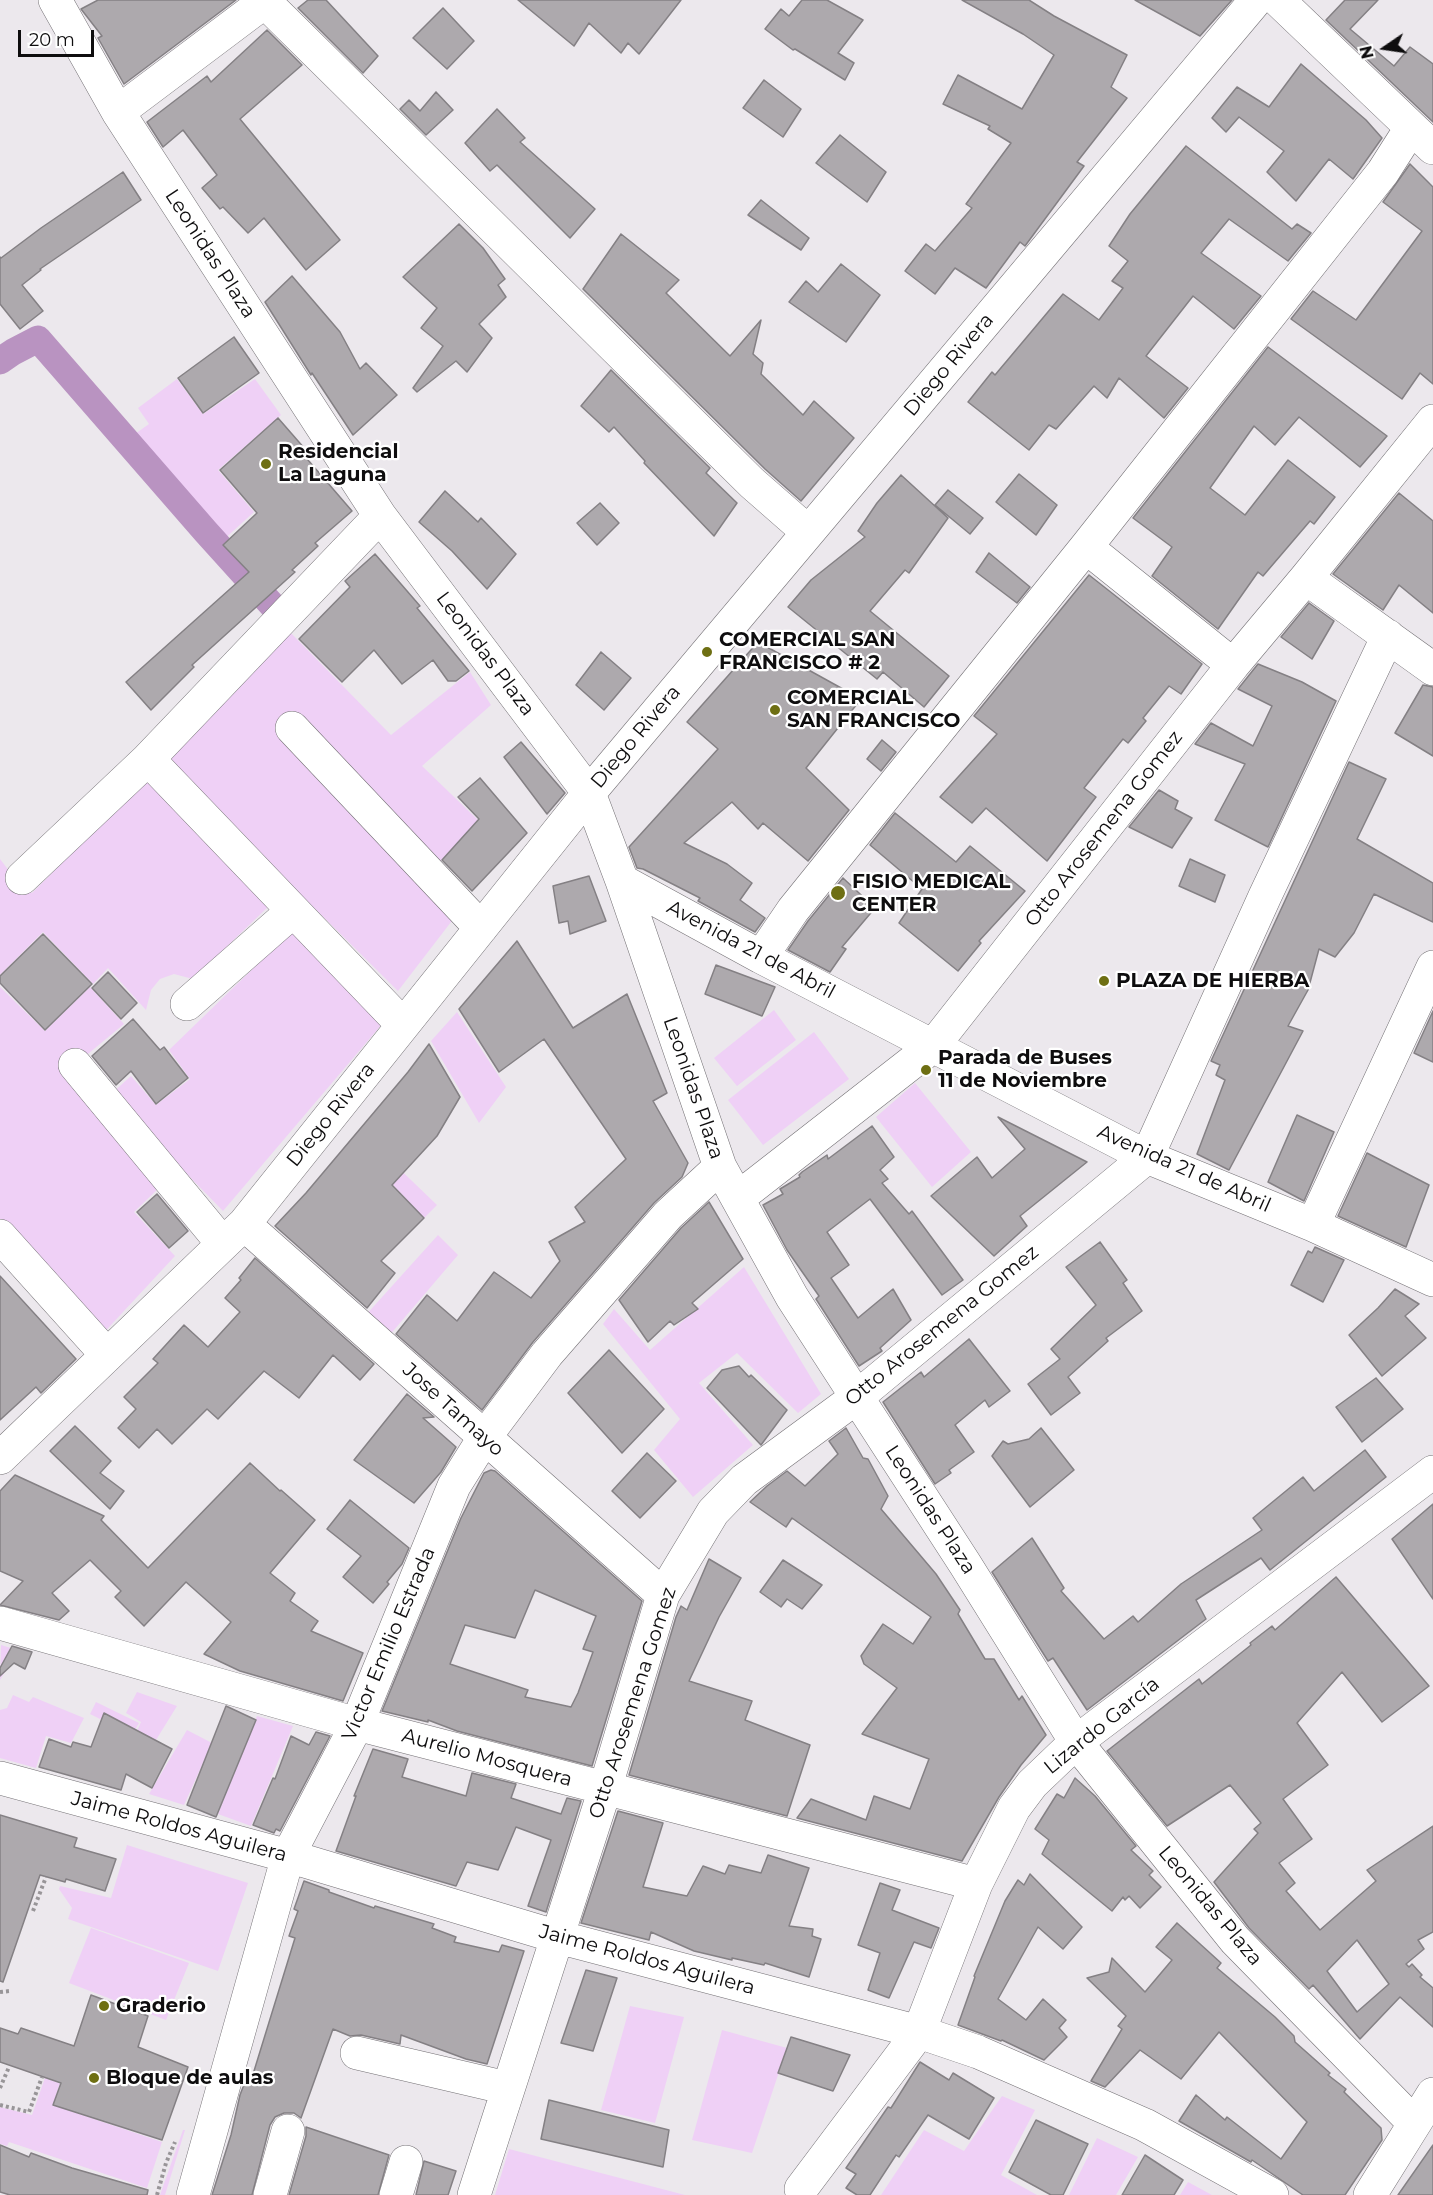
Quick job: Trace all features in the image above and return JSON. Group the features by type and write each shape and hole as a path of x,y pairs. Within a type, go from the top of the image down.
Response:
{"street":[{"name":"Leonidas Plaza","path":"55,0 118,112 380,516 589,793 622,881 720,1167 792,1297 1077,1742 1235,1940 1414,2123"},
{"name":"Diego Rivera","path":"8,1442 107,1356 233,1234 589,793 1256,0"},
{"path":"761,957 793,910 1086,547 1383,172 1422,138 1278,0"},
{"path":"118,112 265,1 752,483 808,532"},
{"name":"Otto Arosemena Gomez","path":"738,1198 933,1046 1233,665 1433,421"},
{"path":"22,878 148,759 380,516"},
{"path":"1086,547 1233,665"},
{"path":"1306,578 1433,669"},
{"path":"1147,1157 1265,896 1388,636"},
{"path":"292,728 481,928"},
{"path":"148,759 403,1025"},
{"name":"Avenida 21 de Abril","path":"622,881 761,957 1147,1157 1312,1225 1433,1280"},
{"path":"188,1004 293,911"},
{"path":"1312,1225 1433,967"},
{"name":"Jose Tamayo","path":"75,1065 233,1234 484,1438 663,1595"},
{"name":"Otto Arosemena Gomez","path":"474,2195 605,1789 663,1595 713,1512 744,1480 857,1397 1147,1157"},
{"name":"Victor Emilio Estrada","path":"193,2195 288,1856 357,1724 454,1486 484,1438 554,1345 668,1215 720,1167"},
{"path":"0,1236 107,1356"},
{"name":"Lizardo García","path":"801,2189 919,2032 976,1884 1014,1808 1032,1784 1077,1742 1433,1472"},
{"name":"Aurelio Mosquera","path":"0,1623 357,1724 976,1884"},
{"name":"Jaime Roldos Aguilera","path":"0,1778 288,1856 558,1938 919,2032 978,2052 1145,2125 1272,2195"},
{"path":"357,2053 507,2088"},
{"path":"1370,2195 1433,2094"},
{"path":"270,2195 288,2131"},
{"path":"396,2195 406,2162"}],"path":[{"path":"33,1911 46,1877"},
{"path":"0,1992 10,1991"},
{"path":"0,2088 9,2067"},
{"path":"0,2105 29,2112 42,2077"},
{"path":"157,2195 166,2163"}],"shaded area":[{"path":"177,379 203,414 255,379 281,415 218,470 254,512 220,543 128,439 149,424 138,408"},
{"path":"285,627 391,735 470,672 491,705 422,766 478,820 437,865 471,896 398,991 159,754"},
{"path":"151,774 271,904 193,979 174,974 160,979 151,990 146,1010 108,968 93,984 43,932 0,975 0,859 13,876 32,893"},
{"path":"295,928 383,1023 223,1211 110,1095 131,1076 156,1105 190,1079 169,1050"},
{"path":"0,987 45,1031 90,987 124,1024 71,1068 162,1185 134,1212 175,1256 98,1339 0,1231"},
{"path":"774,1010 796,1040 737,1086 714,1058"},
{"path":"457,1012 506,1087 479,1123 431,1041"},
{"path":"814,1032 849,1079 763,1145 728,1100"},
{"path":"915,1083 971,1152 932,1187 876,1117"},
{"path":"359,1130 437,1205 424,1218 351,1140"},
{"path":"438,1235 458,1255 388,1337 365,1316"},
{"path":"744,1267 821,1394 798,1413 737,1353 699,1383 753,1445 693,1497 654,1450 680,1419 603,1324 614,1309 650,1350"},
{"path":"1,1645 11,1648 5,1659 11,1662 0,1680"},
{"path":"137,1692 177,1706 156,1740 137,1731 141,1722 126,1713"},
{"path":"13,1695 29,1702 33,1697 84,1718 71,1743 46,1736 36,1768 0,1758 0,1710 7,1708"},
{"path":"96,1702 139,1723 129,1740 90,1714"},
{"path":"257,1716 293,1726 251,1826 218,1814"},
{"path":"187,1730 212,1743 184,1805 149,1794"},
{"path":"127,1845 248,1883 218,1971 68,1919 72,1908 59,1889 60,1886 111,1898"},
{"path":"91,1928 189,1963 166,2020 69,1983"},
{"path":"630,2006 684,2017 655,2123 601,2110"},
{"path":"722,2030 787,2048 752,2153 692,2140"},
{"path":"45,2078 60,2083 53,2105 162,2142 147,2188 9,2142 7,2146 0,2144 0,2107 32,2115"},
{"path":"1002,2096 1035,2110 1001,2175 1037,2195 881,2195 924,2130 964,2151"},
{"path":"183,2130 185,2130 165,2195 160,2195"},
{"path":"1097,2138 1138,2157 1116,2195 1069,2195"},
{"path":"509,2149 685,2195 495,2195"},
{"path":"1188,2182 1212,2195 1180,2195"}],"building":[{"path":"98,0 236,0 124,84 98,38 102,36 81,9"},
{"path":"308,0 326,0 378,56 363,73 298,8"},
{"path":"518,0 681,0 639,54 628,43 621,53 589,23 574,46"},
{"path":"802,0 827,0 863,20 838,53 854,63 845,80 795,49 793,50 765,29 781,9 789,16"},
{"path":"962,0 1029,0 1127,55 1111,87 1127,98 1077,162 1084,166 1025,246 1020,242 986,288 955,268 935,294 905,271 926,244 935,251 972,208 966,204 1011,143 988,129 990,126 943,104 958,75 1022,109 1054,55 1023,34"},
{"path":"1135,0 1232,0 1200,36"},
{"path":"1345,0 1378,0 1350,29 1394,66 1410,47 1433,64 1433,122 1326,20"},
{"path":"443,8 474,41 447,69 413,38"},
{"path":"267,30 302,65 240,119 340,240 306,270 264,218 248,233 223,207 220,209 202,188 217,175 183,130 163,147 147,122 207,76 211,82"},
{"path":"1301,64 1366,120 1382,138 1353,179 1329,159 1296,201 1267,172 1284,151 1239,117 1226,132 1212,118 1237,87 1269,107"},
{"path":"764,80 801,109 783,137 743,108"},
{"path":"436,92 453,110 426,135 400,109 409,100 420,111"},
{"path":"497,109 525,138 520,142 595,209 570,238 497,165 490,171 465,143"},
{"path":"840,135 886,172 867,202 816,163"},
{"path":"1186,146 1292,229 1297,224 1311,233 1288,261 1229,219 1201,253 1261,296 1234,329 1193,296 1146,356 1188,388 1164,418 1119,378 1107,398 1094,386 1056,429 1049,425 1029,450 968,402 992,372 995,375 1063,294 1099,320 1123,288 1112,281 1128,261 1109,246 1130,214"},
{"path":"1410,164 1433,187 1433,384 1420,373 1402,399 1291,319 1313,291 1356,320 1422,231 1383,202"},
{"path":"123,172 141,200 40,269 22,285 43,311 20,329 0,304 0,257"},
{"path":"761,200 809,238 801,250 748,215"},
{"path":"459,224 483,248 505,279 498,285 506,297 479,324 492,338 467,372 456,361 417,392 413,388 443,346 421,328 437,308 403,277"},
{"path":"621,234 679,280 666,293 730,356 761,320 753,354 763,363 761,374 803,415 814,401 854,438 801,501 765,469 583,289"},
{"path":"841,264 880,295 846,342 789,302 806,281 818,292"},
{"path":"292,276 340,332 360,369 366,363 397,395 353,435 312,373 311,375 265,302"},
{"path":"234,337 259,373 203,413 178,378"},
{"path":"1268,347 1387,436 1360,467 1299,417 1275,445 1254,426 1210,488 1245,515 1288,460 1335,497 1314,524 1310,521 1263,576 1258,572 1218,629 1152,576 1172,547 1133,518"},
{"path":"611,370 710,468 706,473 737,503 714,536 644,463 645,461 614,427 609,432 581,406"},
{"path":"278,418 312,457 308,460 352,511 315,543 318,546 292,570 295,572 192,665 194,667 151,710 126,682 249,572 223,545 257,513 220,470"},
{"path":"1019,474 1057,505 1036,535 996,502"},
{"path":"901,475 948,518 909,573 905,570 870,611 949,676 924,707 883,672 877,679 788,607 811,580 865,537 858,531 877,503"},
{"path":"948,490 983,518 970,534 935,505"},
{"path":"445,491 478,522 481,518 516,554 487,589 452,551 419,522"},
{"path":"1399,493 1433,521 1433,613 1399,585 1383,610 1333,574"},
{"path":"600,503 619,523 597,545 577,523"},
{"path":"989,553 1030,587 1017,603 976,572"},
{"path":"375,554 420,606 417,608 469,671 456,681 448,681 433,660 402,684 374,650 342,682 299,639 350,587 345,581"},
{"path":"1089,575 1202,664 1181,694 1169,686 1143,718 1146,721 1128,743 1123,739 1084,788 1096,797 1047,861 986,808 972,823 940,797 997,734 974,716"},
{"path":"1309,603 1334,621 1312,659 1281,637"},
{"path":"758,642 861,699 806,768 849,810 808,861 763,823 758,829 732,802 684,843 727,864 752,883 740,900 765,918 755,932 698,901 700,898 637,868 629,847 718,749 687,722"},
{"path":"601,652 631,678 604,710 576,685"},
{"path":"1258,664 1302,682 1336,701 1268,847 1215,820 1245,764 1195,744 1211,723 1253,746 1272,706 1238,689"},
{"path":"1423,685 1433,687 1433,756 1395,733"},
{"path":"882,740 896,752 881,771 867,759"},
{"path":"521,742 565,793 547,814 504,757"},
{"path":"1349,762 1386,779 1357,839 1433,883 1433,922 1374,894 1354,933 1335,957 1319,949 1308,990 1288,1026 1303,1031 1229,1170 1197,1154 1225,1080 1216,1075 1220,1065 1211,1061"},
{"path":"480,778 527,833 472,891 442,860 479,819 458,797"},
{"path":"1159,790 1178,801 1175,809 1192,818 1172,848 1129,827"},
{"path":"895,813 956,862 970,846 1025,891 979,941 981,943 958,971 899,923 922,889 870,845"},
{"path":"1190,859 1225,875 1215,902 1179,886"},
{"path":"589,876 606,921 570,934 568,921 559,923 553,886"},
{"path":"843,878 875,908 842,947 846,949 830,972 788,950"},
{"path":"43,934 92,984 45,1030 0,983 0,976"},
{"path":"517,941 573,1028 627,994 667,1093 653,1101 688,1163 682,1177 654,1203 533,1342 482,1410 396,1334 427,1295 457,1321 494,1272 531,1298 560,1261 549,1242 585,1222 575,1207 626,1159 544,1039 499,1072 459,1009"},
{"path":"716,965 775,987 762,1016 705,994"},
{"path":"108,972 137,1003 121,1019 92,988"},
{"path":"1433,1011 1433,1062 1414,1053"},
{"path":"133,1019 160,1050 164,1047 188,1078 156,1104 131,1071 116,1085 92,1056"},
{"path":"429,1044 460,1097 437,1136 392,1185 424,1218 381,1261 395,1273 367,1308 275,1226 306,1193"},
{"path":"1297,1115 1334,1132 1304,1201 1268,1182"},
{"path":"998,1117 1087,1162 1020,1216 1027,1226 994,1256 931,1196 977,1157 992,1178 1025,1149"},
{"path":"872,1126 894,1157 880,1170 888,1179 882,1183 909,1214 912,1211 963,1280 942,1295 870,1199 827,1232 849,1265 831,1278 858,1318 893,1289 911,1320 880,1348 882,1351 859,1366 816,1299 819,1296 787,1250 763,1205 783,1194 780,1189 800,1177 802,1172 827,1155 828,1159"},
{"path":"1367,1153 1429,1185 1406,1247 1338,1216"},
{"path":"157,1194 188,1231 169,1248 137,1212"},
{"path":"709,1202 743,1259 692,1303 698,1309 674,1325 670,1321 648,1342 619,1300 681,1228"},
{"path":"1100,1242 1127,1280 1123,1283 1142,1311 1106,1338 1108,1341 1068,1377 1080,1393 1051,1415 1028,1384 1060,1359 1051,1349 1096,1305 1066,1267"},
{"path":"1315,1247 1344,1260 1323,1302 1291,1285 1308,1251 1312,1253"},
{"path":"255,1258 374,1364 360,1380 333,1355 299,1398 264,1371 218,1419 207,1409 172,1444 157,1429 139,1448 118,1428 136,1409 124,1397 158,1363 153,1359 184,1325 208,1347 240,1312 225,1298 241,1280 239,1278"},
{"path":"0,1276 76,1359 41,1393 36,1387 0,1420"},
{"path":"1395,1289 1419,1304 1405,1316 1426,1338 1382,1376 1349,1335"},
{"path":"969,1339 1010,1391 989,1407 985,1400 955,1425 974,1452 949,1470 951,1473 935,1484 883,1402 921,1372 924,1377"},
{"path":"609,1350 664,1409 622,1453 568,1393"},
{"path":"739,1366 787,1410 761,1445 707,1388 722,1370"},
{"path":"1376,1378 1403,1409 1362,1442 1336,1407"},
{"path":"407,1394 434,1417 423,1418 456,1447 441,1472 414,1503 354,1460"},
{"path":"75,1426 111,1461 100,1473 124,1491 110,1509 50,1451"},
{"path":"846,1428 863,1458 868,1459 888,1496 881,1509 936,1574 960,1610 958,1614 985,1659 994,1659 1019,1700 1022,1696 1046,1735 999,1797 962,1861 797,1818 811,1799 866,1820 874,1796 910,1809 929,1759 862,1734 897,1688 864,1664 861,1656 883,1624 913,1644 931,1617 792,1518 786,1527 750,1502 787,1471 805,1486 838,1454 829,1441"},
{"path":"1041,1428 1074,1470 1030,1507 992,1456 1003,1441 1008,1444 1029,1439"},
{"path":"1365,1450 1386,1477 1270,1570 1261,1558 1196,1600 1206,1619 1087,1710 1053,1658 1048,1661 992,1572 1032,1538 1064,1588 1061,1591 1104,1639 1133,1616 1138,1622 1181,1584 1262,1530 1253,1518 1303,1477 1314,1491"},
{"path":"647,1453 676,1481 640,1518 612,1491"},
{"path":"250,1463 315,1520 270,1573 295,1593 290,1601 318,1621 311,1631 363,1653 343,1701 240,1671 204,1654 231,1622 186,1582 144,1626 115,1597 121,1591 90,1560 52,1593 69,1611 59,1620 0,1605 23,1581 0,1571 0,1491 15,1475 104,1516 101,1520 148,1568"},
{"path":"495,1471 642,1601 592,1766 457,1731 428,1720 428,1722 382,1711 461,1518 484,1473","holes":["535,1590 596,1616 583,1649 593,1652 571,1707 525,1697 528,1690 450,1664 465,1625 515,1638"]},
{"path":"350,1500 409,1548 402,1564 387,1582 389,1584 373,1603 343,1577 361,1556 327,1529"},
{"path":"1433,1504 1433,1599 1392,1539"},
{"path":"709,1559 741,1578 719,1617 689,1681 752,1701 745,1720 810,1745 787,1816 629,1775 676,1617 681,1606 687,1610"},
{"path":"783,1560 822,1585 802,1609 787,1599 781,1607 760,1592"},
{"path":"1336,1577 1429,1686 1382,1722 1342,1672 1297,1723 1328,1765 1283,1799 1312,1839 1279,1863 1295,1883 1286,1891 1320,1930 1376,1881 1367,1870 1433,1826 1433,1932 1418,1940 1424,1949 1406,1964 1409,1967 1412,1964 1422,1975 1420,1977 1433,1988 1433,2027 1400,1997 1360,2039 1313,1985 1309,1989 1249,1928 1214,1882 1258,1833 1254,1829 1261,1823 1230,1785 1167,1826 1107,1751 1199,1679 1202,1684 1272,1626 1275,1630","holes":["1357,1940 1389,1984 1357,2012 1327,1971"]},
{"path":"12,1646 32,1652 25,1669 14,1663 0,1676 0,1668"},
{"path":"226,1706 256,1720 216,1817 187,1805"},
{"path":"104,1713 172,1749 152,1788 126,1774 121,1790 39,1767 49,1739 71,1747 73,1742 91,1747"},
{"path":"316,1732 330,1736 280,1831 276,1829 274,1833 253,1825 273,1778 275,1779 291,1736 309,1745"},
{"path":"373,1749 408,1759 402,1777 466,1796 472,1773 516,1784 511,1798 561,1814 567,1798 581,1801 546,1912 528,1906 551,1840 516,1827 498,1870 467,1862 456,1886 336,1851 356,1796 354,1796"},
{"path":"1075,1778 1095,1796 1136,1846 1131,1850 1153,1871 1149,1875 1161,1887 1140,1908 1129,1896 1125,1900 1123,1897 1112,1911 1042,1854 1049,1840 1035,1829 1057,1794 1064,1798"},
{"path":"618,1811 663,1823 643,1887 687,1896 703,1866 725,1874 729,1865 761,1873 768,1855 809,1868 789,1926 813,1929 812,1936 821,1939 809,1977 765,1963 764,1965 732,1958 732,1960 694,1951 651,1932 649,1940 581,1923"},
{"path":"0,1815 77,1838 74,1847 116,1859 105,1891 66,1879 65,1882 40,1875 3,1982 0,1981"},
{"path":"1030,1874 1082,1927 1063,1949 1038,1927 998,1999 1026,2020 1043,1999 1066,2020 1059,2028 1067,2037 1044,2060 1002,2040 958,2025 974,1976 1005,1901 1018,1880 1024,1885"},
{"path":"304,1881 374,1908 375,1906 434,1924 432,1928 456,1937 454,1942 499,1952 502,1945 524,1951 487,2064 466,2059 401,2035 400,2044 361,2035 350,2036 333,2029 301,2118 294,2113 284,2113 275,2117 270,2125 252,2195 212,2195 231,2135 240,2095 245,2082 250,2084 295,1938 289,1936 298,1911 294,1909"},
{"path":"880,1883 900,1890 892,1910 939,1928 931,1948 914,1942 889,1998 868,1990 880,1953 858,1945"},
{"path":"1177,1923 1221,1963 1217,1968 1275,2017 1294,2036 1295,2042 1330,2073 1328,2075 1346,2089 1344,2092 1381,2128 1382,2140 1345,2195 1303,2195 1252,2160 1251,2162 1179,2121 1196,2095 1225,2120 1227,2117 1281,2159 1307,2122 1219,2032 1181,2079 1140,2050 1105,2087 1091,2081 1122,2029 1118,2026 1126,2016 1087,1978 1109,1972 1112,1958 1145,1992 1172,1960 1156,1947"},
{"path":"586,1970 617,1978 593,2051 561,2043"},
{"path":"91,1995 148,2016 138,2047 188,2067 162,2140 53,2105 61,2083 0,2062 0,2028 18,2034 21,2028 74,2046"},
{"path":"791,2037 850,2055 833,2091 778,2073"},
{"path":"920,2062 949,2080 953,2073 994,2098 969,2139 928,2115 899,2157 896,2155 870,2195 857,2195 846,2188 856,2174 846,2168 888,2107 891,2108"},
{"path":"549,2100 669,2130 663,2167 541,2139"},
{"path":"1036,2120 1088,2144 1063,2195 1051,2195 1009,2172"},
{"path":"306,2127 389,2155 378,2195 289,2195 306,2136"},
{"path":"0,2145 29,2157 31,2153 72,2168 148,2190 147,2195 10,2195 0,2192"},
{"path":"1433,2145 1433,2195 1398,2195"},
{"path":"1145,2155 1183,2180 1174,2195 1122,2195"},
{"path":"424,2161 456,2171 448,2195 416,2195"}],"waterway":[{"path":"0,361 38,339 272,605"}],"place":[{"name":"Residencial La Laguna","path":"266,464"},
{"name":"COMERCIAL SAN FRANCISCO # 2","path":"707,652"},
{"name":"COMERCIAL SAN FRANCISCO","path":"775,710"},
{"name":"FISIO MEDICAL CENTER","path":"838,893"},
{"name":"PLAZA DE HIERBA","path":"1104,981"},
{"name":"Parada de Buses 11 de Noviembre","path":"926,1070"},
{"name":"Graderio","path":"104,2006"},
{"name":"Bloque de aulas","path":"94,2078"}]}
